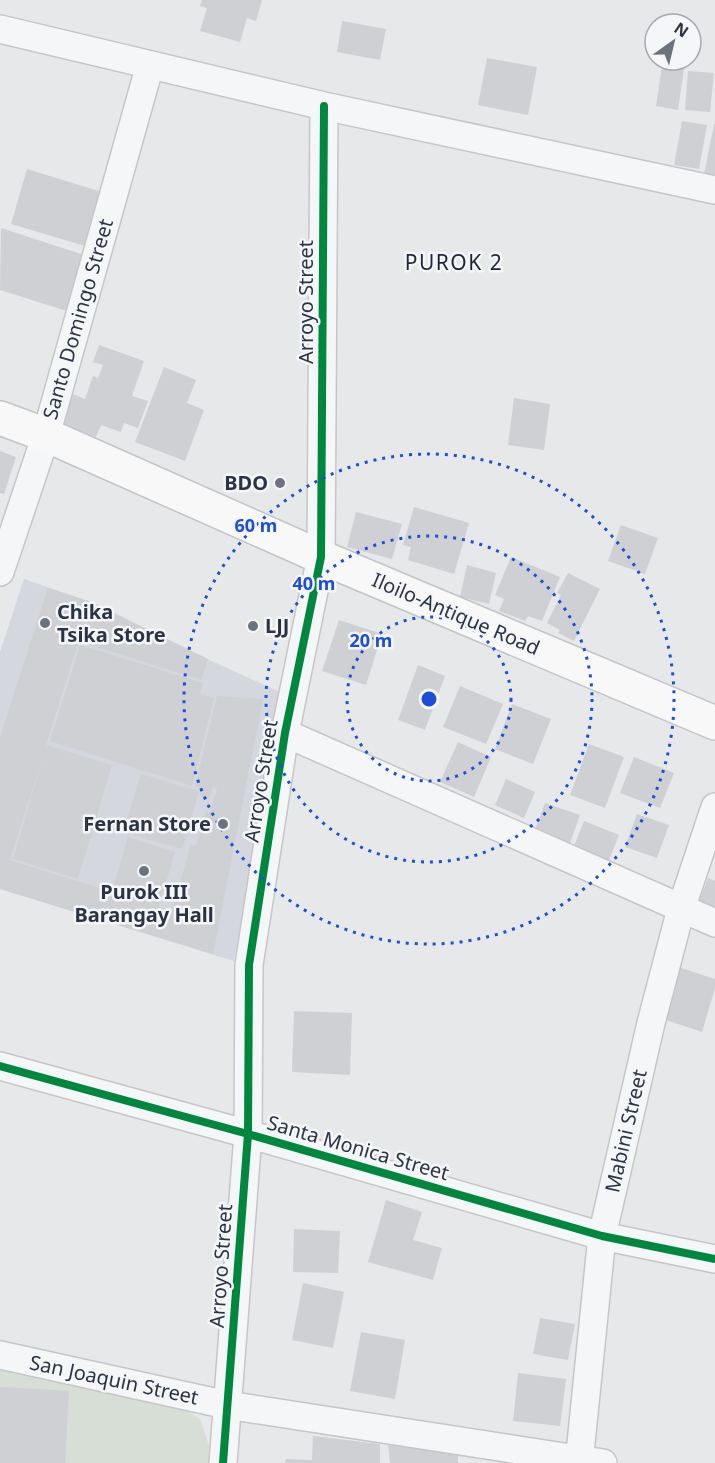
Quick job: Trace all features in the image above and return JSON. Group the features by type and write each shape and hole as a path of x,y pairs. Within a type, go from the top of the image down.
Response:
{"main road":[{"name":"Iloilo-Antique Road","path":"0,418 46,435 321,557 715,723"}],"street":[{"path":"0,29 324,106 715,190"},
{"name":"Santo Domingo Street","path":"0,572 46,435 150,65"},
{"name":"Arroyo Street","path":"223,1463 248,1134 249,965 285,733 321,557 324,106"},
{"path":"285,733 715,923"},
{"name":"Mabini Street","path":"588,1462 602,1236 651,1023 681,909 715,807"},
{"name":"Santa Monica Street","path":"0,1066 248,1134 602,1236 715,1259"},
{"name":"San Joaquin Street","path":"0,1355 227,1405 588,1462"}],"shaded area":[{"path":"24,579 94,603 157,636 282,693 234,961 0,889 0,652"},
{"path":"0,1362 182,1408 200,1419 209,1446 208,1463 0,1463"}],"building":[{"path":"202,0 262,0 256,21 247,18 240,42 200,31 207,8 200,6"},
{"path":"342,21 386,29 380,60 337,52"},
{"path":"487,58 537,67 528,115 478,105"},
{"path":"661,72 684,72 678,110 656,106"},
{"path":"688,72 714,73 710,112 685,110"},
{"path":"682,121 707,125 699,169 674,165"},
{"path":"715,124 715,177 704,175"},
{"path":"27,169 102,192 85,246 11,224"},
{"path":"1,228 84,255 67,311 0,290"},
{"path":"99,345 144,361 132,396 148,401 138,428 124,423 121,432 101,425 96,437 62,425 73,394 85,399 93,376 98,378 103,365 93,362"},
{"path":"164,367 196,380 187,403 204,410 185,461 135,442"},
{"path":"514,398 550,404 544,450 508,445"},
{"path":"0,451 16,457 4,494 0,493"},
{"path":"414,507 469,523 454,574 408,560 411,547 403,545"},
{"path":"356,512 402,524 392,559 347,547"},
{"path":"621,525 658,538 645,574 608,561"},
{"path":"511,557 560,577 542,621 528,616 525,621 499,611 504,599 495,595"},
{"path":"467,565 496,573 489,604 460,597"},
{"path":"568,573 600,589 574,641 558,633 560,630 547,623 561,595 557,593"},
{"path":"48,588 91,602 46,745 112,765 78,879 13,859 45,750 10,860 112,892 128,837 175,852 159,906 141,901 172,911 191,844 196,846 206,811 210,812 217,789 213,787 209,799 199,796 202,788 195,786 217,696 263,699 213,954 0,889 0,737"},
{"path":"94,603 208,659 201,680 81,642"},
{"path":"339,620 382,634 366,685 322,671"},
{"path":"80,645 203,683 200,694 214,698 192,786 50,741"},
{"path":"418,665 445,676 425,730 398,720"},
{"path":"460,686 503,704 486,744 443,727"},
{"path":"512,704 551,719 533,764 495,749"},
{"path":"458,742 491,757 474,797 440,782"},
{"path":"589,744 624,757 605,808 570,795"},
{"path":"634,757 674,773 660,808 620,793"},
{"path":"141,774 199,791 182,849 123,832"},
{"path":"506,779 535,792 524,818 495,805"},
{"path":"545,803 580,815 568,849 533,836"},
{"path":"637,814 669,825 657,858 625,847"},
{"path":"584,821 619,835 607,865 572,851"},
{"path":"708,878 715,881 715,920 695,913"},
{"path":"675,966 715,979 715,988 702,1032 660,1018"},
{"path":"294,1011 352,1013 350,1075 292,1072"},
{"path":"386,1200 422,1212 413,1240 442,1248 433,1280 368,1262"},
{"path":"294,1229 340,1231 338,1273 293,1272"},
{"path":"303,1283 344,1292 333,1348 292,1340"},
{"path":"540,1318 575,1324 568,1360 533,1354"},
{"path":"361,1332 405,1340 395,1399 350,1391"},
{"path":"518,1373 566,1379 560,1426 513,1421"},
{"path":"0,1387 69,1391 65,1463 0,1463"},
{"path":"313,1436 380,1444 380,1463 285,1463 286,1459 312,1460"},
{"path":"388,1445 458,1454 458,1463 390,1463"}],"cycle path":[{"path":"223,1463 248,1134 249,965 285,733 321,557 324,106"},
{"path":"0,1066 248,1134 602,1236 715,1259"}],"place":[{"name":"BDO","path":"280,483"},
{"name":"Chika Tsika Store","path":"45,623"},
{"name":"LJJ","path":"253,626"},
{"name":"Fernan Store","path":"223,824"},
{"name":"Purok III Barangay Hall","path":"144,871"}],"district":[{"name":"PUROK 2","path":"454,263"}]}
